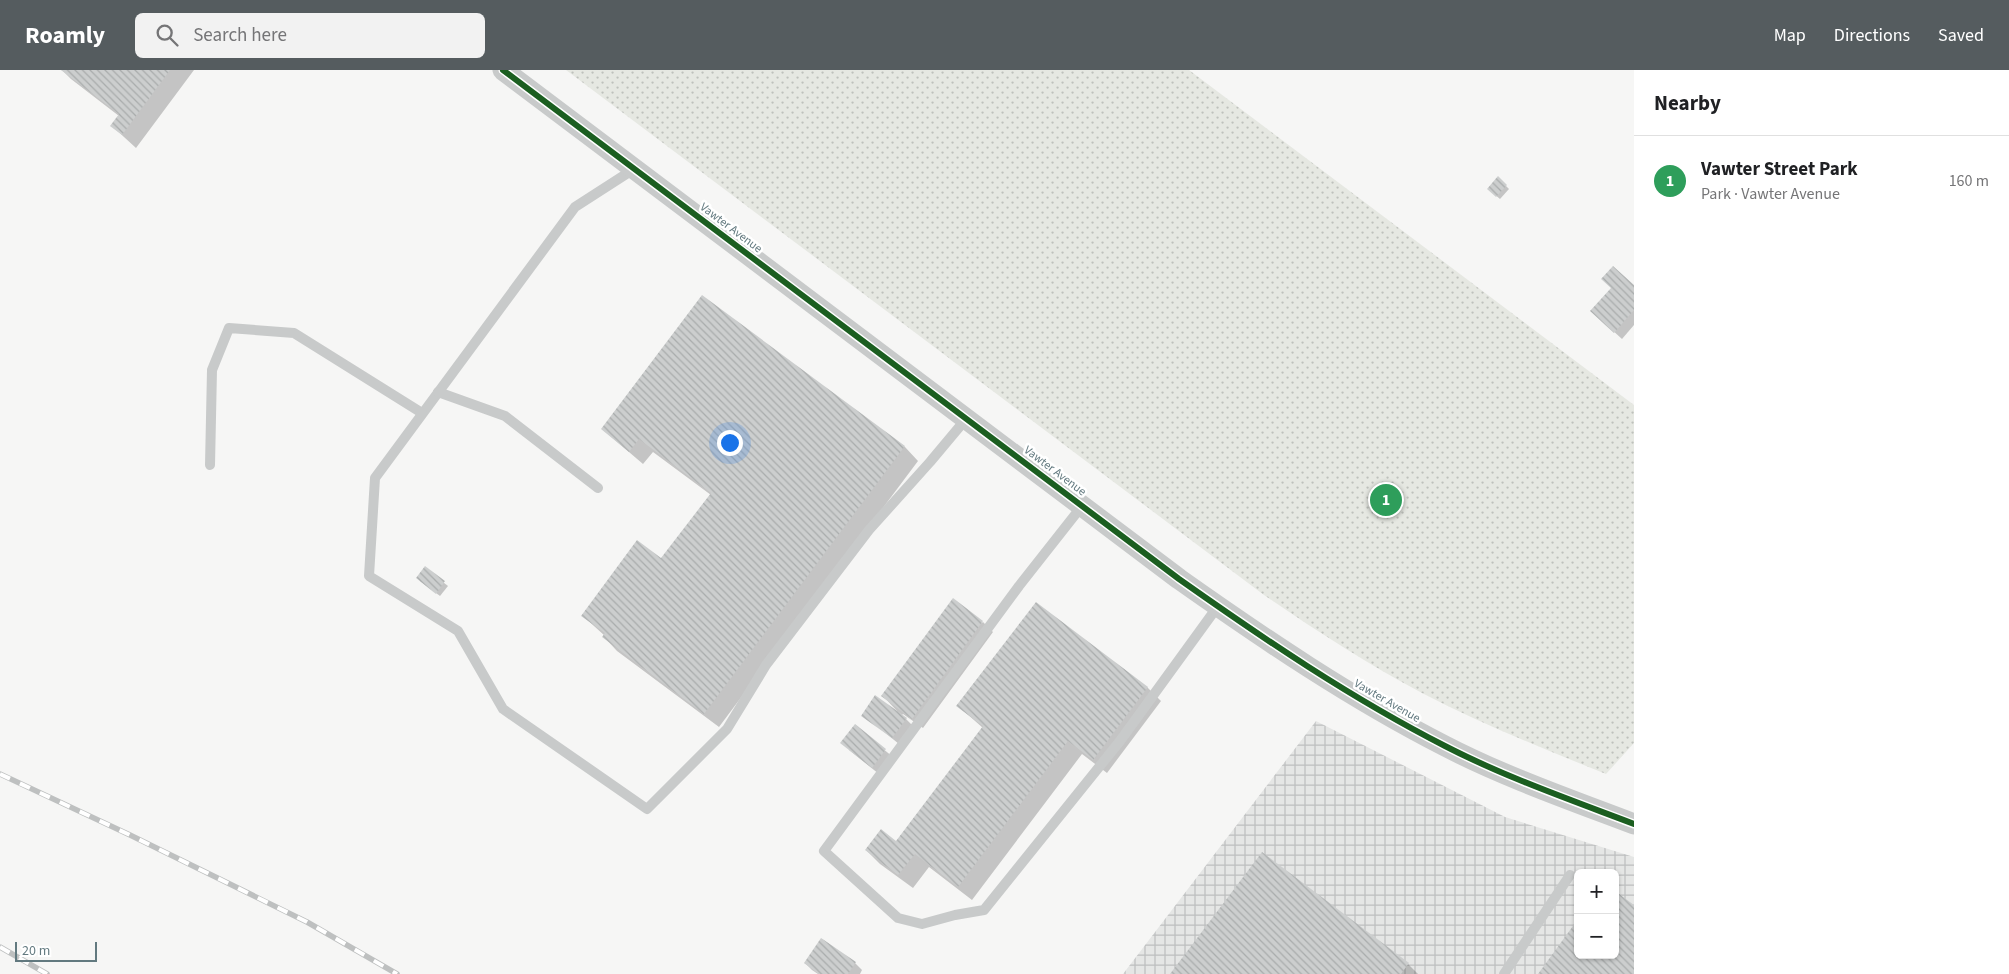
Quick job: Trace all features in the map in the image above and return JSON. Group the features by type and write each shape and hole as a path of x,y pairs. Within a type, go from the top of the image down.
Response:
{"street":[{"name":"Vawter Avenue","path":"503,70 1082,506 1218,606 1328,680 1446,747 1510,776 1634,824"}],"lane":[{"path":"634,169 575,207 375,478 370,576 458,631 503,709 647,809 727,729 766,665 862,538 966,419"},
{"path":"210,465 212,370 228,328 294,332 422,413"},
{"path":"438,392 505,416 598,488"},
{"path":"1082,506 1019,586 824,851 898,918 922,924 954,915 984,910 1120,741 1218,606"},
{"path":"1504,974 1570,875"}],"shaded area":[{"path":"566,70 1189,70 1634,405 1634,743 1606,774 1513,736 1445,704 1381,670 1302,621 1264,595"},
{"path":"1316,721 1505,817 1634,857 1634,974 1123,974"}],"building":[{"path":"61,70 170,70 122,135 110,126 119,114"},
{"path":"1498,176 1507,185 1496,197 1487,189"},
{"path":"1613,266 1634,285 1634,310 1614,333 1590,311 1611,288 1601,279"},
{"path":"702,295 905,446 704,714 602,637 605,633 581,616 637,540 661,558 711,493 639,439 629,452 601,429"},
{"path":"425,566 445,581 436,594 416,578"},
{"path":"953,598 983,621 912,719 881,696"},
{"path":"1036,602 1148,687 1093,760 1068,741 958,887 915,854 898,875 865,850 881,829 896,841 983,726 956,706"},
{"path":"875,695 907,718 892,738 861,716"},
{"path":"855,724 886,749 872,768 840,743"},
{"path":"1262,852 1409,963 1401,974 1170,974"},
{"path":"1619,894 1634,905 1634,974 1538,974 1574,924 1574,959 1619,959"},
{"path":"821,938 856,962 848,974 819,974 804,963"}],"railway":[{"path":"0,774 130,835 307,922 397,974"},
{"path":"0,947 47,974"}],"cycle path":[{"path":"503,70 1179,579 1243,624 1342,688 1445,746 1515,778 1634,824"}],"place":[{"name":"Vawter Street Park","path":"1386,500"}]}
